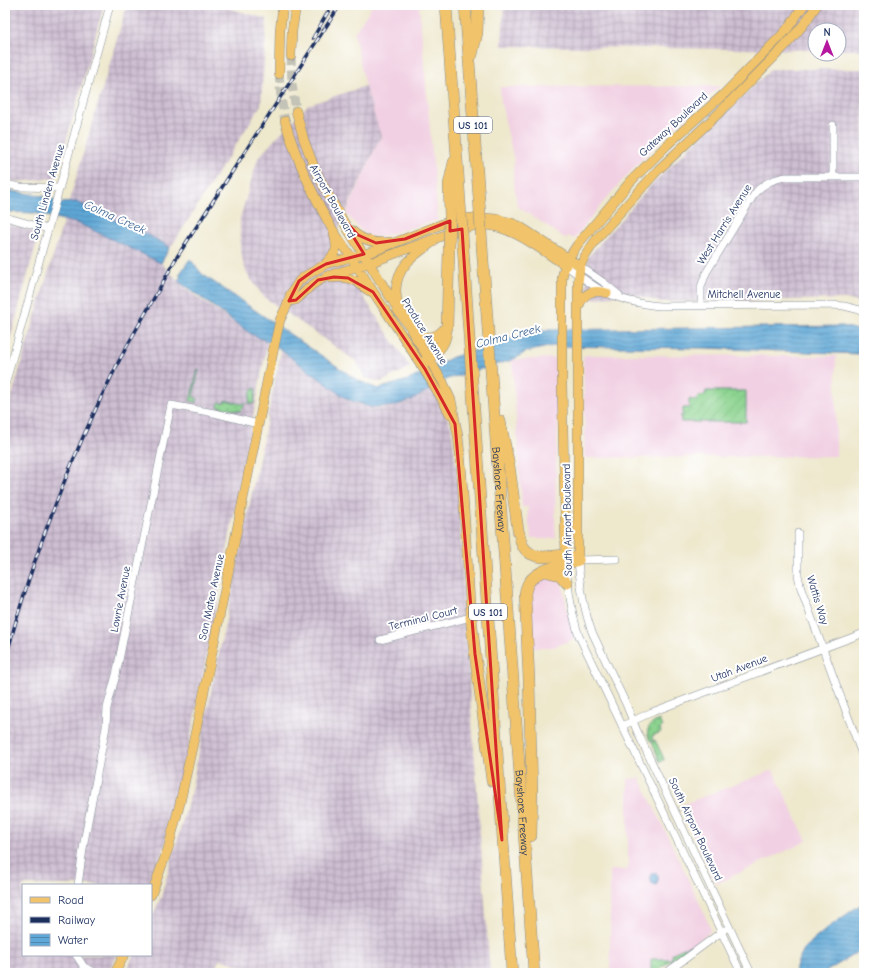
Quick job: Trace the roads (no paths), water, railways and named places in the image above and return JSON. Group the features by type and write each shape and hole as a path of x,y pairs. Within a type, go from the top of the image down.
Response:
{"highway":[{"name":"US 101","path":"446,5 456,152 449,184 456,215"},
{"path":"465,5 472,38 478,33 478,5"},
{"name":"Bayshore Freeway","path":"472,38 470,80 534,973"},
{"path":"427,364 443,342 447,327 449,249 456,215"},
{"name":"Bayshore Freeway","path":"456,215 463,247 470,339 512,973"},
{"path":"398,309 415,332 419,335 429,338 435,337 447,327"},
{"path":"491,377 509,465 518,530 522,545 531,554 536,556 578,560"},
{"path":"528,882 532,792 530,680 525,593 530,581 537,575 566,560"},
{"path":"544,571 560,575 567,582"},
{"path":"471,617 490,767 502,840"}],"main road":[{"path":"279,74 280,30 284,5"},
{"path":"291,56 292,31 296,5"},
{"name":"Gateway Boulevard","path":"567,262 581,240 630,181 654,157 720,98 779,38 804,5"},
{"path":"364,254 379,250 445,223 470,218 484,218 508,222 519,226 579,270 584,258 593,244 658,170 720,112 782,50 804,24 817,5"},
{"name":"Airport Boulevard","path":"296,110 304,140 315,169 339,214 364,254"},
{"name":"Airport Boulevard","path":"285,121 293,148 304,174 332,227 358,266"},
{"path":"339,214 353,231 368,241 383,243 405,239"},
{"path":"289,302 296,300 318,280 327,276 369,263 471,226 494,226 516,234 567,262"},
{"path":"326,264 335,254 337,245 332,227"},
{"path":"398,309 396,285 400,271 412,257 444,235"},
{"name":"San Mateo Avenue","path":"152,892 168,849 180,803 279,325 289,302 290,295 299,281 326,264 364,254"},
{"name":"Produce Avenue","path":"364,254 398,309 439,384 455,424 461,462 471,617"},
{"name":"South Airport Boulevard","path":"566,560 563,467 562,278 567,262"},
{"name":"Produce Avenue","path":"358,266 373,292 427,364"},
{"name":"South Airport Boulevard","path":"578,560 579,270"},
{"path":"318,280 334,277 348,278 356,281 367,291 373,292"},
{"path":"578,314 583,298 587,294 593,291 607,293"},
{"path":"115,973 124,956"}],"street":[{"name":"South Linden Avenue","path":"5,385 110,5"},
{"path":"833,125 833,177"},
{"name":"West Harris Avenue","path":"701,306 701,286 706,273 760,187 777,178 786,177 864,177"},
{"path":"5,184 20,187 60,188"},
{"path":"5,217 49,226"},
{"name":"Mitchell Avenue","path":"579,270 599,289 607,293 635,302 654,305 833,305 864,310"},
{"name":"Mitchell Avenue","path":"579,270 603,282 624,298"},
{"name":"Lowrie Avenue","path":"78,884 84,842 106,727 107,708 116,675 171,405 214,413 258,424"},
{"name":"Wattis Way","path":"798,533 798,567 803,595 864,760"},
{"path":"578,560 617,559"},
{"name":"South Airport Boulevard","path":"566,560 567,582 571,607 579,636 741,973"},
{"name":"South Airport Boulevard","path":"578,560 581,590 587,619 592,632 626,704 640,738 751,973"},
{"name":"Terminal Court","path":"380,640 471,617"},
{"name":"Utah Avenue","path":"622,726 652,712 864,633"},
{"path":"666,973 729,926"},
{"path":"77,956 84,967 96,973"}],"water":[{"path":"5,190 43,196 62,203 76,202 148,235 170,247 161,263 80,224 34,213 5,211"},
{"path":"190,259 202,274 357,380 378,389 411,379 453,357 508,339 544,330 843,326 864,332 864,358 860,354 704,348 552,346 526,352 512,360 447,379 414,399 394,406 370,407 347,399 273,344 251,334 178,281 181,276 179,275"},
{"path":"653,873 656,873 658,877 658,882 656,885 653,885 651,880"},
{"path":"864,902 864,948 824,973 794,973 805,947 829,927"}],"tunnel":[{"path":"291,56 292,84 296,111"},
{"path":"279,74 285,121"}],"railway":[{"path":"313,38 332,5"},
{"path":"5,661 27,584 54,508 85,433 119,361 175,260 340,5"}],"water label":[{"name":"Colma Creek","path":"115,217"},
{"name":"Colma Creek","path":"508,336"}]}
